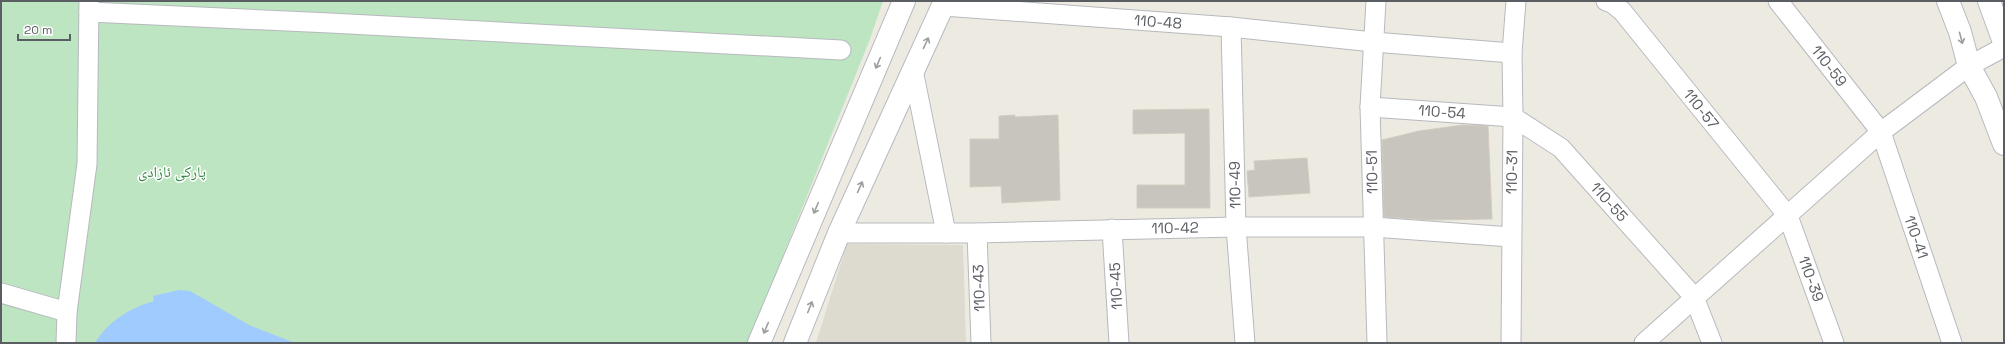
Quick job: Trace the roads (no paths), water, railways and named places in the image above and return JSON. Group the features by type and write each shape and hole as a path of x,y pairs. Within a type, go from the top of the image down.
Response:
{"main road":[{"path":"759,343 904,1"},
{"path":"1948,1 1960,32 1969,66 1986,97 2004,144"},
{"path":"1989,1 2004,42"},
{"path":"795,343 839,233 944,3"}],"street":[{"name":"110-51","path":"1376,1 1370,107 1377,343"},
{"name":"110-31","path":"1511,343 1513,117 1512,53 1516,1"},
{"name":"110-59","path":"1778,1 1881,132"},
{"name":"110-57","path":"1609,2 1622,11 1788,216"},
{"name":"110-48","path":"944,3 1231,27 1373,42 1512,53"},
{"path":"66,343 67,312 87,164 89,7 330,23 841,50"},
{"name":"110-49","path":"1231,27 1236,227 1245,343"},
{"path":"1644,343 1881,132 1969,66 2004,48"},
{"path":"913,70 946,233"},
{"name":"110-54","path":"1370,107 1513,117"},
{"name":"110-55","path":"1513,117 1561,148 1694,297"},
{"name":"110-41","path":"1881,132 1952,343"},
{"name":"110-39","path":"1788,216 1834,343"},
{"name":"110-42","path":"839,233 977,233 1236,227 1373,227 1511,237"},
{"name":"110-45","path":"1112,229 1119,343"},
{"name":"110-43","path":"977,233 981,343"},
{"path":"1,293 67,312"},
{"path":"1694,297 1712,343"}],"water":[{"path":"179,290 190,291 249,325 295,343 95,343 106,328 120,316 136,307 154,301 153,296"}],"park label":[{"name":"پارکی ئازادی","path":"172,172"}]}
